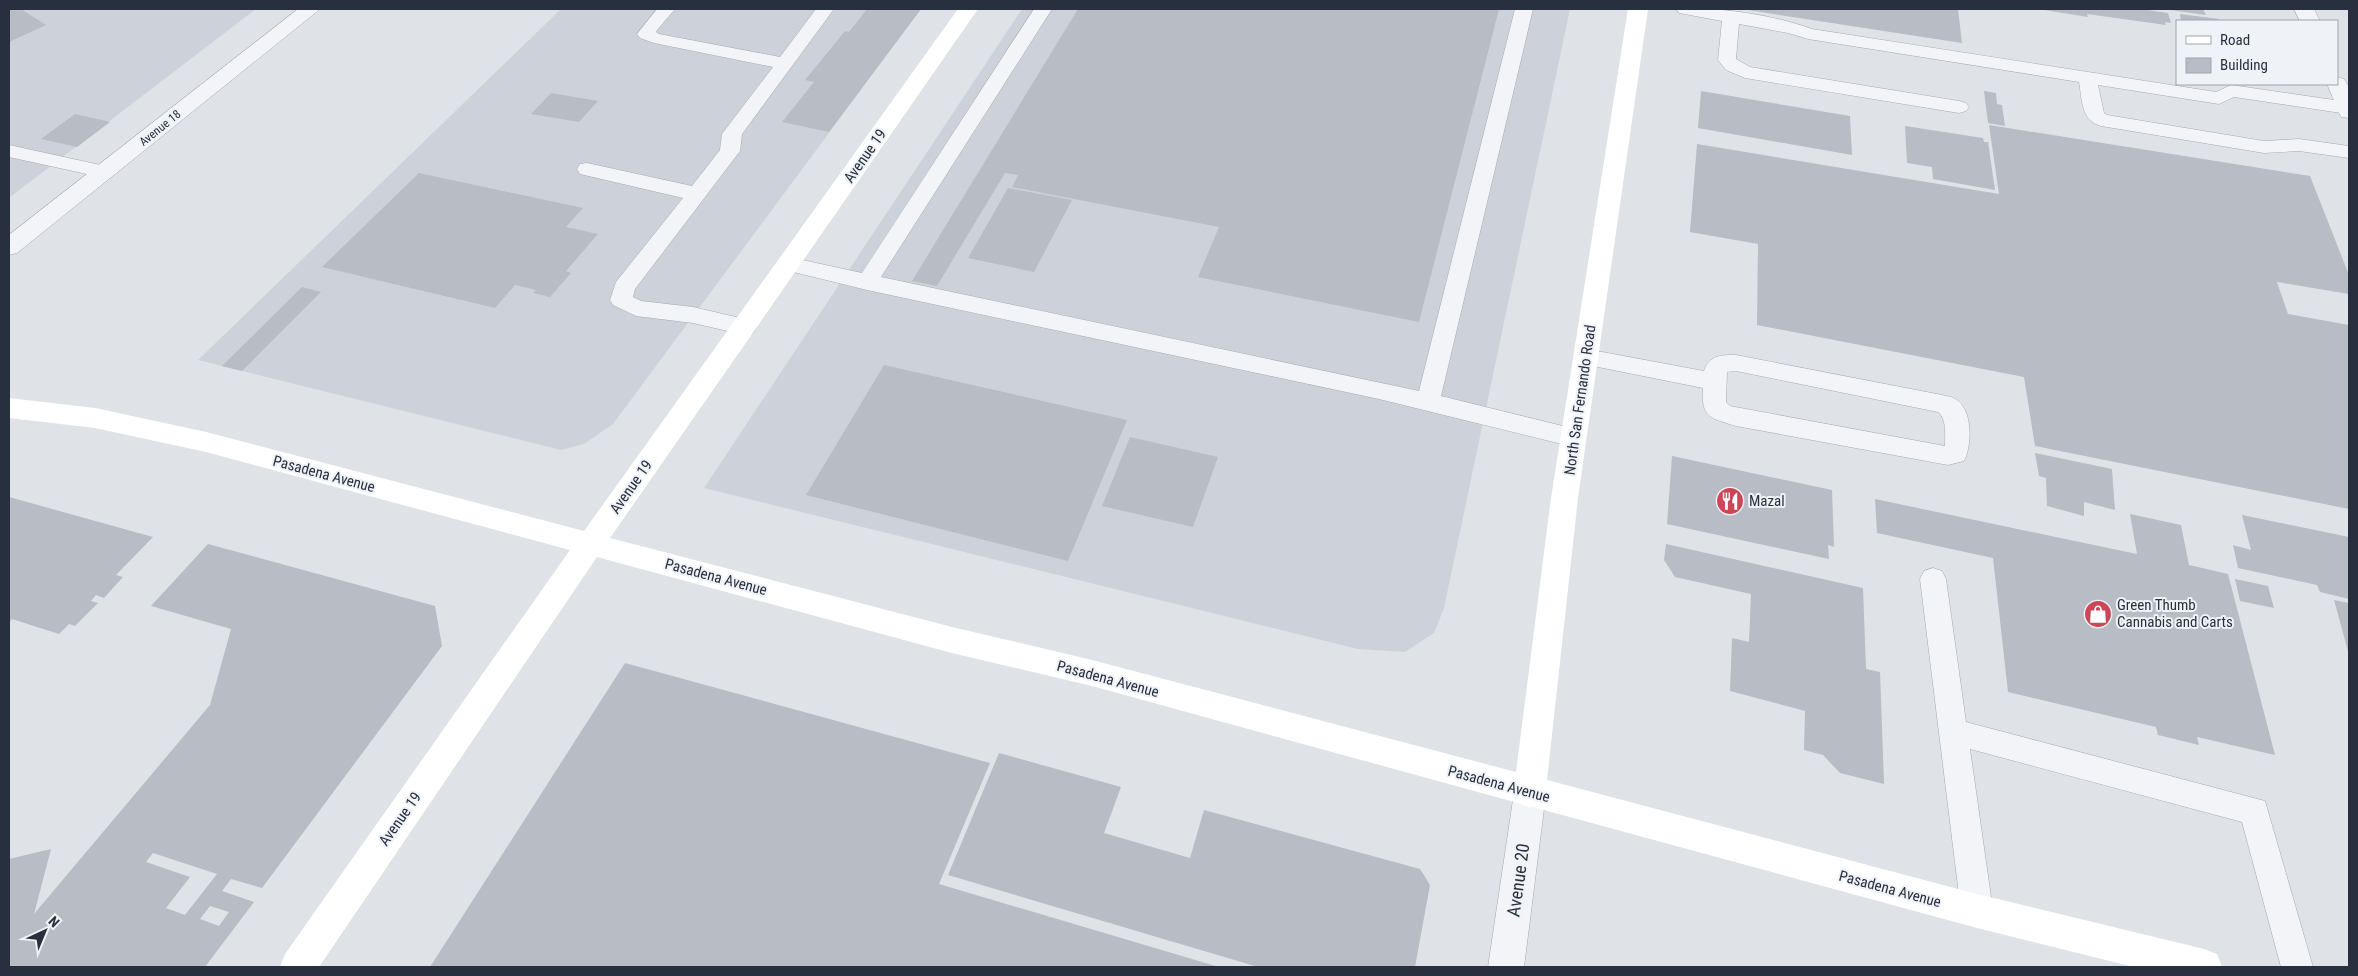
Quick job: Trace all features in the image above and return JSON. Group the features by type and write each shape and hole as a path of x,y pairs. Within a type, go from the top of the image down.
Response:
{"main road":[{"name":"Avenue 19","path":"298,967 591,544 968,9"},
{"name":"North San Fernando Road","path":"1530,793 1538,704 1574,438 1638,9"},
{"name":"Pasadena Avenue","path":"9,408 95,418 206,442 952,640 1092,674 1977,912 2204,967"}],"street":[{"name":"Avenue 18","path":"9,248 310,9"},
{"name":"Avenue 20","path":"1506,967 1530,793"}],"lane":[{"path":"666,9 646,34 654,38 783,62"},
{"path":"745,327 693,315 636,308 621,300 624,287 730,150 732,134 783,62 825,9"},
{"path":"868,282 1044,9"},
{"path":"1428,400 1524,9"},
{"path":"1685,9 1792,28 1808,34 2219,98 2231,91 2345,100"},
{"path":"1731,17 1727,60 1732,66 1745,72 1959,108"},
{"path":"2087,77 2095,116 2101,120 2264,147 2300,145 2349,152"},
{"path":"9,150 104,172"},
{"path":"587,169 696,194"},
{"path":"789,264 1428,400 1574,438"},
{"path":"1586,357 1714,382"},
{"path":"1722,363 1736,363 1934,402 1948,406 1954,413 1957,448 1955,454 1948,456 1736,416 1722,412 1714,404 1714,382 1716,369 1722,363"},
{"path":"1933,578 1977,912"},
{"path":"1953,731 2254,812 2297,967"}],"shaded area":[{"path":"9,9 256,9 9,198"},
{"path":"561,9 921,9 613,424 584,444 561,450 198,360"},
{"path":"1022,9 1570,9 1444,608 1434,633 1405,652 1358,649 704,488"}],"building":[{"path":"9,9 21,9 46,25 9,42"},
{"path":"867,9 921,9 829,132 782,122 814,82 805,80 845,31 849,32"},
{"path":"1078,9 1499,9 1419,322 1198,277 1219,227 1012,187 1018,175 1005,173 937,286 912,281"},
{"path":"1958,9 1962,43 1748,10"},
{"path":"2038,9 2141,9 2168,13 2171,23 2165,22 2166,25 2087,14 2088,17"},
{"path":"2203,9 2206,15 2170,10"},
{"path":"2180,14 2220,20 2181,20"},
{"path":"1701,91 1850,116 1852,155 1698,128"},
{"path":"1984,91 1996,93 1997,104 2002,105 2005,126 1988,123"},
{"path":"551,93 598,101 579,122 531,114"},
{"path":"75,114 110,122 77,147 41,139"},
{"path":"1989,125 2310,176 2349,275 2349,294 2277,282 2288,314 2349,325 2349,509 2035,446 2024,377 1757,325 1758,244 1690,232 1697,144 1999,194"},
{"path":"1905,126 1983,138 1984,142 1988,142 1995,190 1933,179 1932,167 1907,163"},
{"path":"419,173 583,208 566,227 598,234 566,271 571,273 550,297 533,293 536,290 515,285 495,308 322,267"},
{"path":"1008,188 1072,200 1034,272 968,258"},
{"path":"302,287 321,292 242,371 222,366"},
{"path":"884,365 1127,420 1068,561 806,495"},
{"path":"1130,437 1218,457 1193,527 1102,506"},
{"path":"2035,453 2112,469 2115,510 2084,502 2084,516 2047,506 2046,478 2039,476"},
{"path":"1672,456 1832,490 1834,547 1828,545 1829,559 1667,524"},
{"path":"9,497 153,537 116,575 123,577 104,598 96,595 91,601 98,603 75,626 69,624 59,634 12,619 9,623"},
{"path":"1875,499 2137,554 2130,514 2181,525 2189,565 2228,574 2275,755 2197,737 2199,745 2158,735 2156,727 2008,692 1993,558 1877,533"},
{"path":"2242,515 2349,537 2349,599 2320,592 2317,585 2238,568 2233,545 2251,550"},
{"path":"208,544 435,606 442,646 262,888 231,879 222,891 254,902 205,967 9,967 9,859 51,849 34,914 210,705 231,629 151,606","holes":["153,853 217,874 185,915 166,908 190,877 146,862","210,906 229,912 219,926 200,919"]},
{"path":"1666,544 1863,588 1866,669 1880,672 1884,784 1840,773 1823,755 1804,750 1805,711 1730,691 1732,638 1749,642 1751,594 1675,577 1664,560"},
{"path":"2235,579 2268,586 2274,608 2240,601"},
{"path":"2334,600 2349,603 2349,655"},
{"path":"625,663 990,763 939,884 1219,967 430,967"},
{"path":"999,753 1121,787 1104,833 1190,858 1204,810 1420,869 1430,885 1415,967 1258,967 948,875"}],"place":[{"name":"Mazal","path":"1730,501"},
{"name":"Green Thumb Cannabis and Carts","path":"2098,614"}]}
